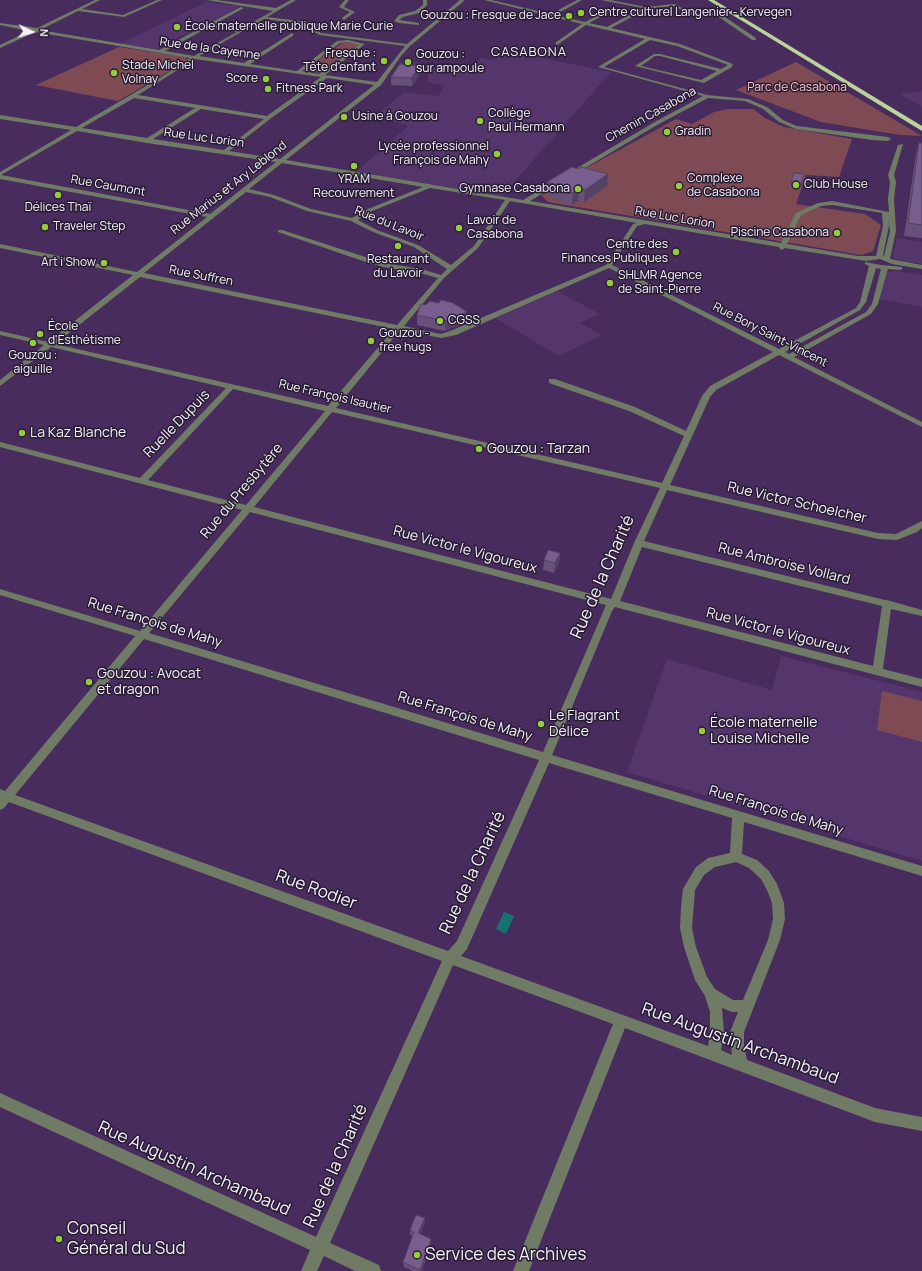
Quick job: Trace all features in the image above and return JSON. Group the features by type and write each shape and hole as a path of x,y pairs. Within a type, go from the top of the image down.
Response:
{"highway":[{"path":"710,0 922,129"},
{"path":"721,0 796,44"}],"street":[{"path":"0,47 98,0"},
{"path":"76,10 124,16 160,0"},
{"path":"208,0 276,10"},
{"path":"0,176 196,57 294,0"},
{"path":"344,19 353,12 341,7 347,0"},
{"path":"417,24 399,22 396,20 401,16 417,12 425,5 425,0"},
{"name":"Rue Marius et Ary Leblond","path":"0,384 379,84 398,55 408,45 463,0"},
{"path":"486,0 650,38 688,48 731,64 721,71 705,81 698,82 637,66 654,55 668,56 721,71"},
{"path":"552,15 580,0"},
{"path":"603,0 646,8 674,5 694,15 717,14 754,39"},
{"path":"160,52 242,8"},
{"path":"608,28 646,8"},
{"path":"557,44 586,23 613,9"},
{"path":"262,18 322,25 316,30 316,32 320,34 408,45"},
{"name":"Rue de la Cayenne","path":"0,24 160,52 379,84"},
{"path":"208,26 242,31"},
{"path":"246,64 292,34"},
{"name":"Chemin Casabona","path":"650,38 600,67 707,96"},
{"path":"225,152 363,44 348,41 339,42 298,72"},
{"path":"133,96 268,118"},
{"path":"707,96 737,98 754,103 765,108 781,121 796,127 903,142 895,146"},
{"name":"Chemin Casabona","path":"524,202 655,124 707,96"},
{"path":"147,140 200,107"},
{"name":"Rue Luc Lorion","path":"0,117 281,161 648,222 872,262 888,263"},
{"path":"789,357 868,313 874,304 888,263 893,231 891,199 893,182 891,175 895,146 891,140"},
{"path":"872,262 879,257 886,226 884,200 895,146"},
{"path":"273,167 303,165"},
{"name":"Rue Caumont","path":"0,176 211,216"},
{"path":"353,220 370,210 429,186"},
{"name":"Rue du Lavoir","path":"245,190 272,196 316,212 353,220 375,231 416,246 452,269"},
{"name":"Rue du Presbytère","path":"2,798 142,635 249,508 330,408 442,277 476,247 509,200"},
{"path":"503,207 524,202"},
{"name":"Rue Luc Lorion","path":"524,202 638,224 783,246"},
{"path":"783,246 798,214 820,204 826,203 885,212 891,217"},
{"path":"608,266 635,225 648,222"},
{"path":"280,231 356,258 383,265 421,271 442,277"},
{"name":"Rue Suffren","path":"0,246 441,336 453,333 608,266"},
{"path":"879,257 888,263 922,271"},
{"name":"Rue de la Charité","path":"310,1271 450,958 462,945 546,757 608,609 616,600 639,543 706,396 713,388 858,309 863,302 872,262"},
{"path":"888,263 922,267"},
{"name":"Rue Bory Saint-Vincent","path":"608,266 612,266 922,425"},
{"name":"Rue François Isautier","path":"0,333 330,408 664,487"},
{"path":"552,381 632,409 688,435"},
{"name":"Ruelle Dupuis","path":"142,481 232,386"},
{"name":"Rue Victor le Vigoureux","path":"0,444 922,683"},
{"name":"Rue Victor Schoelcher","path":"664,487 878,536 897,537 910,532 922,524"},
{"name":"Rue Ambroise Vollard","path":"639,543 922,612"},
{"name":"Rue François de Mahy","path":"0,592 922,871"},
{"path":"877,672 888,603"},
{"name":"Rue Rodier","path":"2,798 621,1020"},
{"path":"736,857 738,815"},
{"path":"713,1055 717,1033 716,1012 710,993 702,980 689,940 686,921 689,889 700,871 712,862 736,857 753,864 765,875 773,888 778,903 779,919 774,940 746,1006 737,1032 737,1046 741,1065"},
{"path":"710,993 721,1001 732,1006 746,1006"},
{"name":"Rue Augustin Archambaud","path":"521,1271 621,1020 875,1115 922,1124"},
{"name":"Rue Augustin Archambaud","path":"0,1100 373,1271"}],"shaded area":[{"name":"École maternelle publique Marie Curie","path":"206,2 241,6 217,21 213,20 156,49 120,44"},
{"name":"Collège Paul Hermann","path":"509,51 611,72 502,196 356,172 408,126 375,116 404,92 439,96 444,85 426,82 429,77 427,73 396,68 403,60 468,70 481,58 494,60"},
{"path":"922,91 922,107 900,94"},
{"path":"897,238 922,242 922,264 894,258 893,253"},
{"path":"895,271 922,275 922,307 880,299 887,272"},
{"path":"557,291 600,314 580,323 602,335 559,356 495,318"},
{"path":"781,656 922,692 922,861 627,772 667,659 772,690"},
{"path":"504,912 514,916 506,934 496,929"}],"green space":[{"path":"349,42 359,45 321,73 303,70 342,43"},
{"name":"Stade Michel Volnay","path":"119,47 186,57 187,61 118,101 36,85"},
{"name":"Parc de Casabona","path":"796,62 922,136 900,135 821,122 736,90"},
{"name":"Complexe de Casabona","path":"728,109 753,109 765,118 784,127 852,139 839,177 806,175 796,204 865,214 881,225 873,251 861,255 548,202 541,195 577,173 676,119 692,124 714,112"},
{"path":"882,691 922,701 922,742 877,730"}],"building":[{"path":"400,64 420,66 411,78 391,77"},
{"path":"919,143 922,143 922,225 908,223"},
{"path":"572,167 578,169 581,167 608,174 585,190 579,189 573,193 551,186 554,184 547,182"},
{"path":"794,173 804,174 801,183 791,182"},
{"path":"441,300 453,303 467,312 445,321 417,315 421,304 426,305 430,301 439,303"},
{"path":"548,550 560,553 555,563 544,560"},
{"name":"Service des Archives","path":"416,1215 425,1218 418,1233 431,1239 420,1270 403,1262 414,1232 410,1230"}],"place":[{"name":"Centre culturel Langenier - Kervegen","path":"581,13"},
{"name":"Gouzou : Fresque de Jace","path":"569,16"},
{"name":"École maternelle publique Marie Curie","path":"177,27"},
{"name":"Fresque : Tête d'enfant","path":"384,61"},
{"name":"Gouzou : sur ampoule","path":"408,62"},
{"name":"Stade Michel Volnay","path":"114,73"},
{"name":"Score","path":"266,79"},
{"name":"Fitness Park","path":"268,89"},
{"name":"Usine à Gouzou","path":"344,117"},
{"name":"Collège Paul Hermann","path":"480,121"},
{"name":"Gradin","path":"667,132"},
{"name":"Lycée professionnel François de Mahy","path":"497,154"},
{"name":"YRAM Recouvrement","path":"354,166"},
{"name":"Club House","path":"796,185"},
{"name":"Complexe de Casabona","path":"679,186"},
{"name":"Gymnase Casabona","path":"578,189"},
{"name":"Délices Thaï","path":"58,195"},
{"name":"Traveler Step","path":"45,227"},
{"name":"Lavoir de Casabona","path":"459,228"},
{"name":"Piscine Casabona","path":"837,233"},
{"name":"Restaurant du Lavoir","path":"398,246"},
{"name":"Centre des Finances Publiques","path":"676,252"},
{"name":"Art i Show","path":"104,263"},
{"name":"SHLMR Agence de Saint-Pierre","path":"610,283"},
{"name":"CGSS","path":"440,321"},
{"name":"École d'Esthétisme","path":"40,334"},
{"name":"Gouzou - free hugs","path":"371,341"},
{"name":"Gouzou : aiguille","path":"33,343"},
{"name":"La Kaz Blanche","path":"22,433"},
{"name":"Gouzou : Tarzan","path":"479,449"},
{"name":"Gouzou : Avocat et dragon","path":"89,682"},
{"name":"Le Flagrant Délice","path":"541,724"},
{"name":"École maternelle Louise Michelle","path":"702,731"},
{"name":"Conseil Général du Sud","path":"59,1239"},
{"name":"Service des Archives","path":"417,1255"}],"district":[{"name":"CASABONA","path":"529,52"}]}
